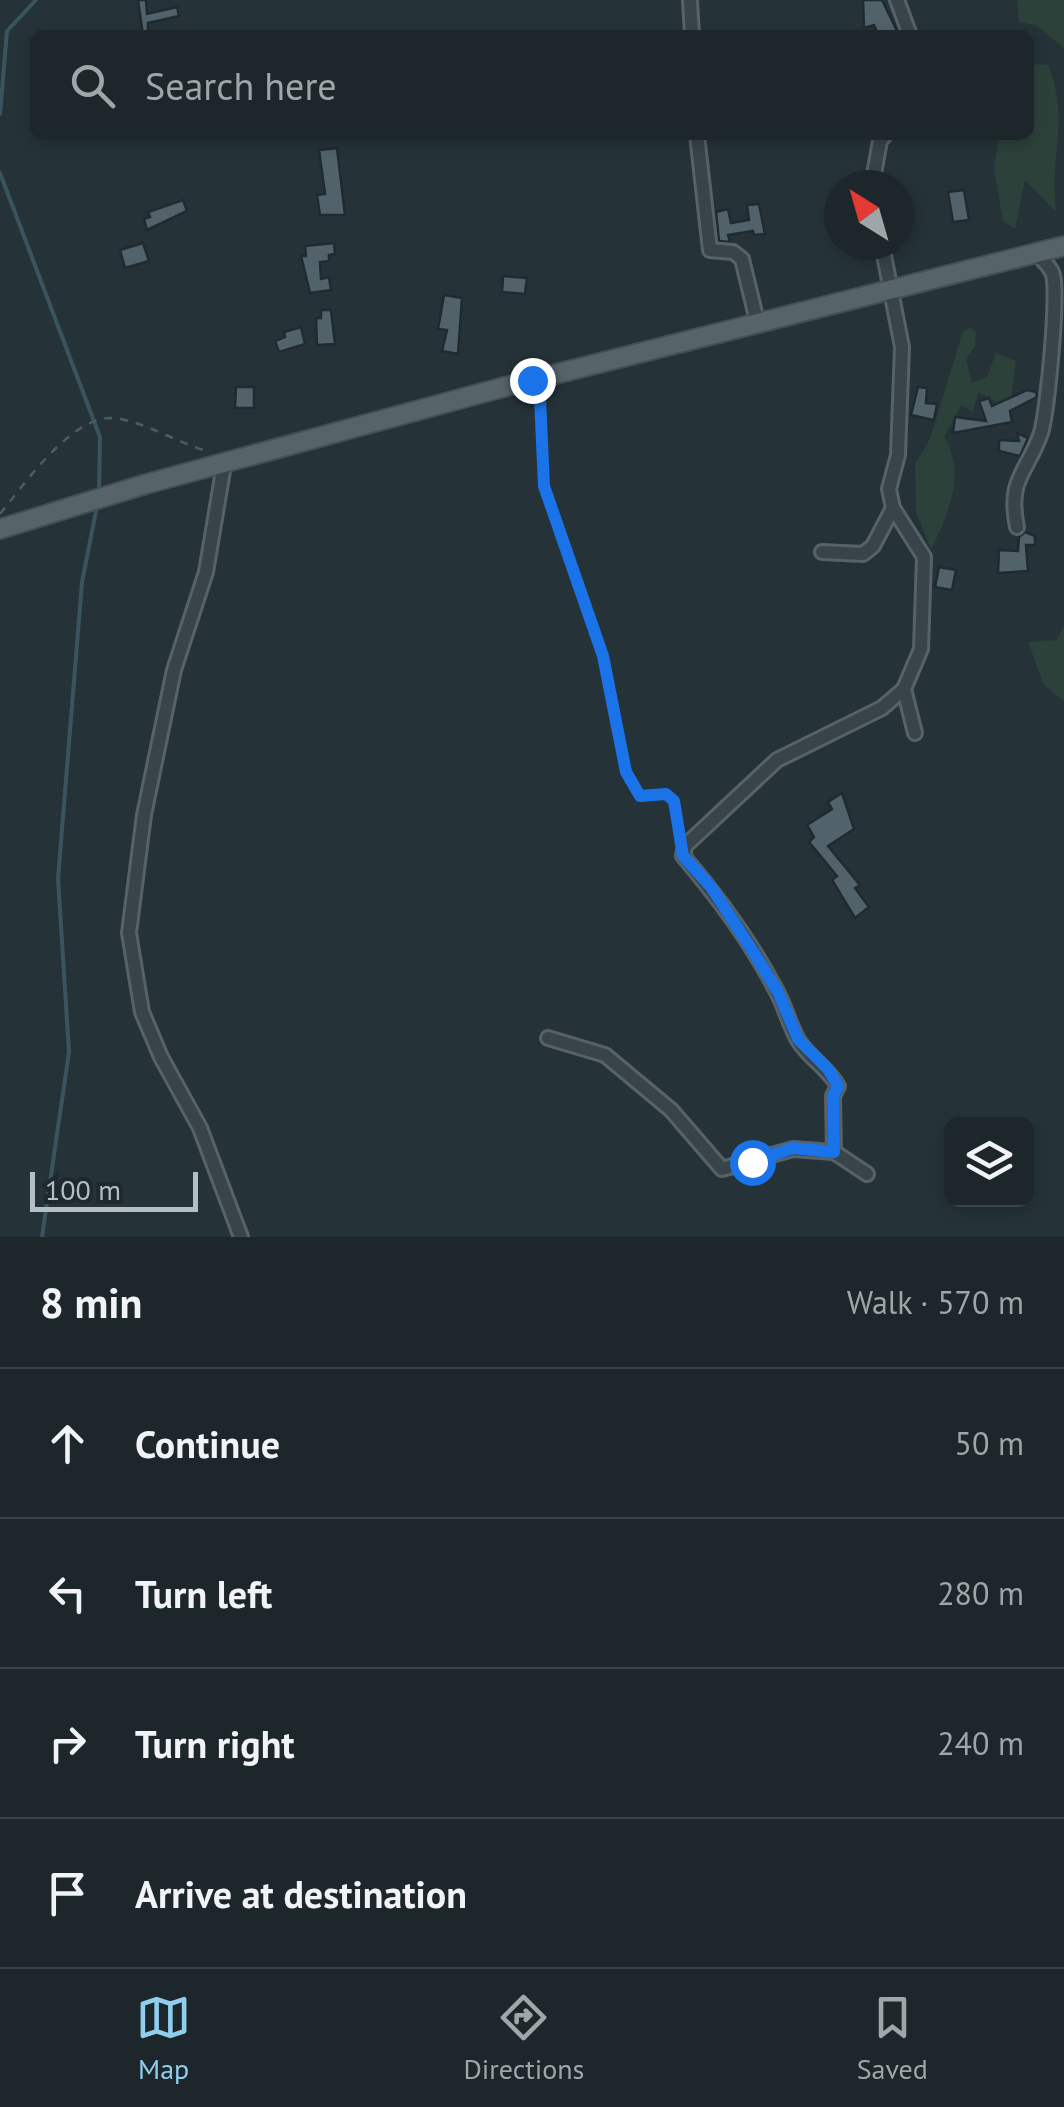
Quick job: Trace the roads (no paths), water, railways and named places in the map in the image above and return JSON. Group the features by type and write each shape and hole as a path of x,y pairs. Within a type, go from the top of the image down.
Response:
{"main road":[{"path":"0,529 146,484 532,380 1064,246"}],"street":[{"path":"690,0 692,30"},
{"path":"897,0 908,30"},
{"path":"699,140 710,250 733,252 742,259 757,321"},
{"path":"875,170 881,140"},
{"path":"1017,527 1013,488 1040,436 1058,304 1053,273 1037,254"},
{"path":"834,1152 833,1096 838,1086 828,1069 798,1039 778,992 754,953 711,887 683,856 685,846 776,760 882,708 904,690 921,648 927,575 920,545 893,508 889,489 898,455 902,347 886,260"},
{"path":"230,462 206,572 174,670 144,815 129,933 142,1012 161,1058 200,1128 241,1237"},
{"path":"822,552 863,554 873,546 893,508"},
{"path":"904,690 915,733"},
{"path":"548,1038 605,1055 671,1110 722,1169 793,1148 834,1152 867,1174"}],"waterway":[{"path":"0,114 7,31 36,0"},
{"path":"0,173 100,437 99,492"},
{"path":"42,1237 69,1052 58,879 82,582 97,506"}]}
